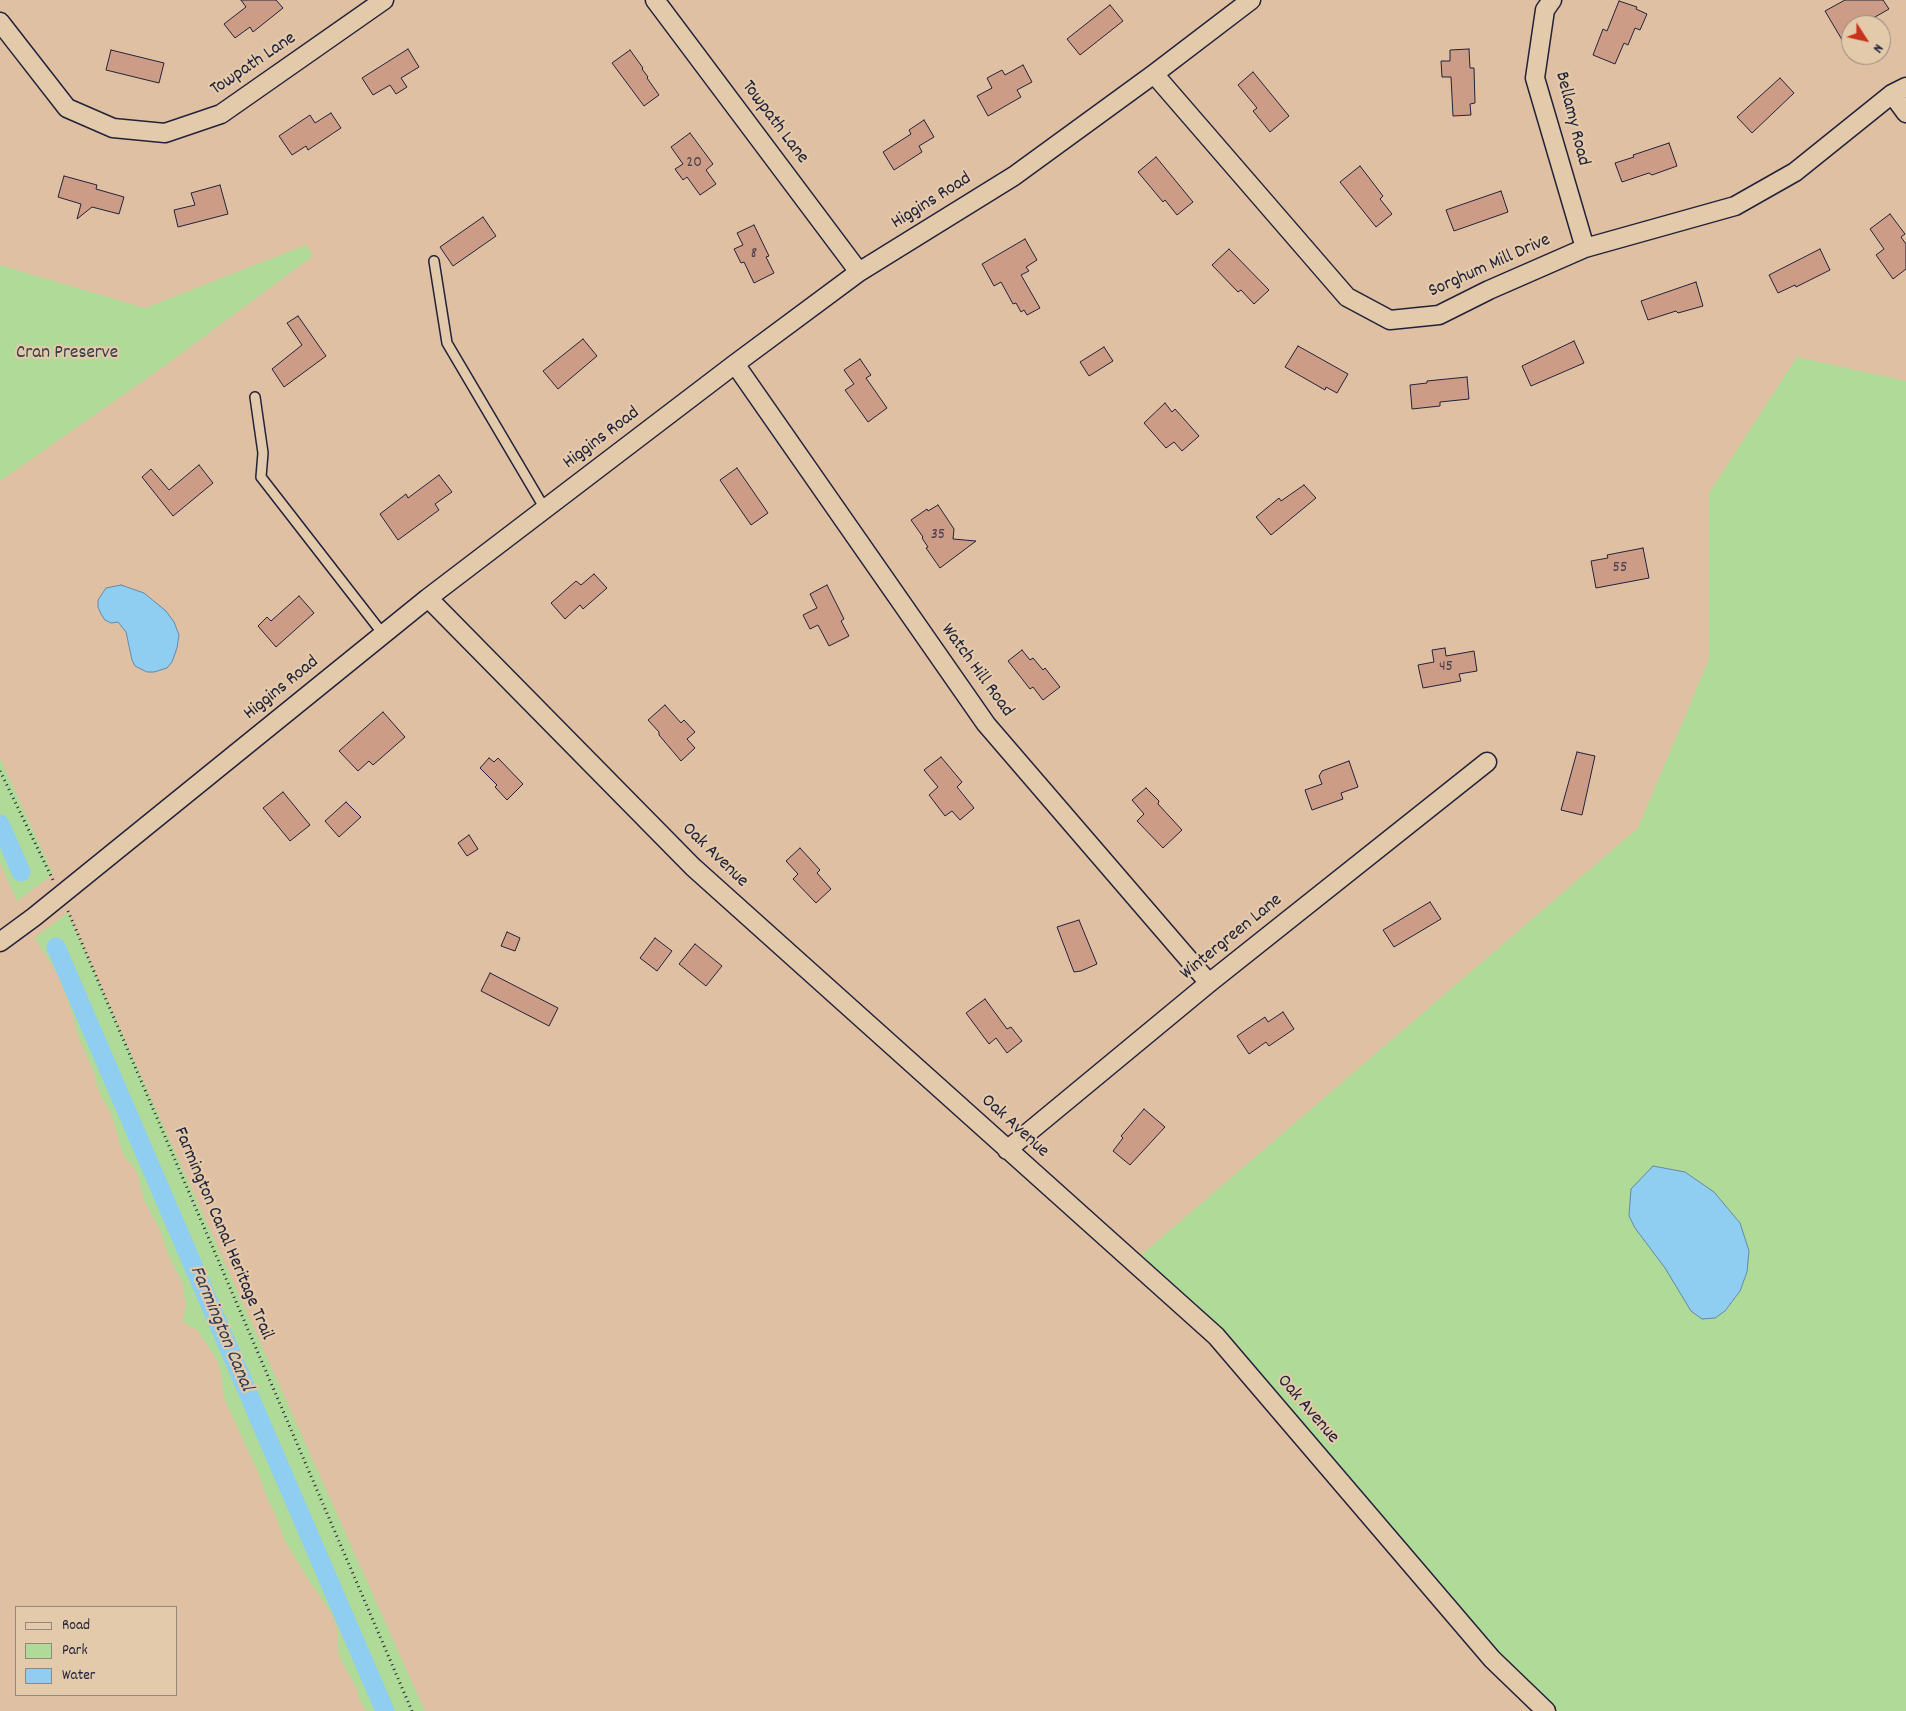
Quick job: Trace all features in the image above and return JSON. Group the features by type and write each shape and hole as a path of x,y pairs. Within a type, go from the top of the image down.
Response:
{"street":[{"name":"Towpath Lane","path":"0,22 67,108 113,128 165,133 221,114 384,0"},
{"name":"Towpath Lane","path":"655,0 859,272"},
{"name":"Higgins Road","path":"0,942 61,895 428,598 735,364 859,272 1014,176 1154,74 1251,0"},
{"name":"Bellamy Road","path":"1552,0 1545,10 1535,78 1585,248"},
{"name":"Sorghum Mill Drive","path":"1154,74 1347,297 1390,320 1439,315 1489,290 1585,248 1735,206 1796,172 1899,90"},
{"path":"1899,90 1906,113"},
{"name":"Watch Hill Road","path":"735,364 986,724 1209,983"},
{"name":"Oak Avenue","path":"428,598 693,867 1216,1336 1492,1659 1546,1711"},
{"name":"Wintergreen Lane","path":"1007,1150 1209,983 1487,762"}],"lane":[{"path":"434,261 447,343 545,509"},
{"path":"255,398 263,452 261,477 383,634"}],"path":[{"name":"Farmington Canal Heritage Trail","path":"0,771 61,895 412,1711"}],"green space":[{"name":"Cran Preserve","path":"306,245 313,256 163,367 0,481 0,265 145,308"},
{"path":"1797,357 1906,381 1906,1711 1546,1711 1216,1336 1133,1262 1638,828 1709,659 1709,493","holes":["1653,1167 1686,1172 1714,1192 1747,1272 1740,1291 1725,1311 1665,1267 1635,1228"]},
{"path":"0,758 53,874 17,901 0,863"},
{"path":"68,912 425,1711 366,1711 359,1699 357,1689 341,1660 338,1651 338,1632 332,1614 285,1541 258,1472 227,1405 216,1358 197,1330 183,1322 186,1305 182,1282 169,1257 160,1230 144,1200 137,1172 123,1154 112,1116 99,1092 94,1073 78,1035 72,1012 57,973 35,938"}],"water":[{"path":"121,585 144,593 166,611 174,622 179,635 172,662 167,668 147,672 135,666 126,632 118,622 111,623 105,620 101,614 98,600 106,588"},
{"path":"1653,1166 1685,1172 1714,1192 1740,1223 1749,1251 1747,1272 1740,1291 1725,1311 1715,1318 1702,1319 1691,1311 1665,1268 1635,1228 1629,1216 1631,1189"}],"building":[{"path":"241,0 276,0 283,8 253,32 250,27 235,38 224,24 246,7"},
{"path":"1845,0 1883,0 1889,9 1878,15 1841,15 1841,38 1825,11"},
{"path":"1619,1 1637,7 1636,9 1647,14 1640,30 1635,28 1628,45 1624,43 1615,64 1593,55 1603,29 1607,31"},
{"path":"1110,5 1123,21 1080,55 1067,39"},
{"path":"408,49 419,67 401,78 407,87 396,94 390,85 373,95 362,78"},
{"path":"1469,49 1470,68 1474,68 1475,103 1470,104 1471,115 1453,116 1451,77 1442,77 1441,61 1450,61 1450,50"},
{"path":"111,50 164,63 159,83 106,70"},
{"path":"630,50 659,95 644,106 612,63"},
{"path":"1023,65 1032,82 1017,90 1021,97 988,116 977,96 992,88 987,78 1002,70 1005,75"},
{"path":"1253,72 1289,116 1270,132 1253,111 1257,108 1238,85"},
{"path":"1780,78 1794,93 1752,133 1737,117"},
{"path":"331,113 341,128 308,150 306,146 292,155 279,136 310,115 315,123"},
{"path":"924,120 934,137 919,146 922,152 894,170 883,152 911,134 909,130"},
{"path":"690,133 713,164 706,170 716,184 700,195 687,177 683,180 675,169 683,164 671,147"},
{"path":"1669,143 1677,166 1652,175 1649,173 1622,182 1615,163"},
{"path":"1156,157 1193,202 1177,215 1165,200 1163,202 1138,172"},
{"path":"1360,166 1383,196 1380,199 1392,214 1376,227 1340,182"},
{"path":"64,176 97,185 96,189 124,197 119,214 92,207 77,219 81,204 58,197"},
{"path":"220,185 228,214 178,227 174,210 195,205 191,193"},
{"path":"1501,191 1508,212 1454,231 1446,210"},
{"path":"1890,214 1905,234 1901,237 1906,244 1906,269 1893,279 1876,255 1884,249 1870,229"},
{"path":"483,217 496,236 453,266 440,247"},
{"path":"754,225 769,256 766,257 774,273 754,283 744,262 741,263 734,249 743,245 737,233"},
{"path":"1025,239 1037,260 1026,267 1029,271 1021,275 1040,308 1027,315 1024,310 1021,312 1016,303 1013,304 1001,282 994,286 982,264"},
{"path":"1229,249 1269,290 1254,304 1241,290 1238,292 1212,265"},
{"path":"1820,249 1830,270 1796,287 1795,285 1778,293 1769,275"},
{"path":"1696,282 1703,306 1678,313 1676,311 1648,320 1641,301"},
{"path":"298,316 326,356 284,387 272,369 302,345 287,323"},
{"path":"583,339 597,356 558,389 543,371"},
{"path":"1574,341 1584,363 1531,386 1522,366"},
{"path":"1298,346 1348,374 1337,393 1326,387 1325,390 1285,367"},
{"path":"1104,347 1113,361 1089,376 1080,362"},
{"path":"860,359 871,375 866,378 887,408 868,422 845,390 854,384 844,370"},
{"path":"1467,377 1469,399 1440,402 1440,406 1412,409 1410,385 1427,383 1427,381"},
{"path":"1165,403 1172,412 1175,409 1199,436 1182,451 1174,442 1166,448 1144,423"},
{"path":"199,465 213,483 173,516 142,477 151,469 169,490"},
{"path":"737,468 768,513 751,525 720,480"},
{"path":"439,475 452,492 435,504 439,510 398,540 380,514 406,494 408,498"},
{"path":"1304,485 1316,498 1271,535 1256,517 1279,498 1281,501"},
{"path":"938,505 954,529 953,539 976,541 940,568 926,548 928,547 923,537 911,520 927,509 928,511"},
{"path":"1643,548 1649,578 1596,588 1591,561 1608,558 1607,555"},
{"path":"594,574 607,588 583,609 580,605 565,619 551,603 576,581 581,585"},
{"path":"827,585 844,619 841,621 849,636 829,646 818,625 810,629 803,615 817,608 810,594"},
{"path":"299,596 314,613 276,647 258,626 267,617 271,621"},
{"path":"1445,648 1446,656 1474,651 1477,671 1459,674 1461,681 1423,688 1418,665 1434,662 1432,650"},
{"path":"1022,650 1030,660 1033,658 1043,670 1045,668 1060,687 1043,700 1033,687 1030,689 1008,661"},
{"path":"665,705 681,723 684,720 695,732 687,739 695,748 681,761 648,720"},
{"path":"383,712 405,737 373,765 369,761 358,771 339,751"},
{"path":"1577,752 1595,756 1582,815 1561,810"},
{"path":"941,757 962,782 957,787 974,808 960,820 952,811 945,816 929,795 938,787 924,770"},
{"path":"489,758 494,762 498,758 523,784 507,800 495,787 497,785 480,768"},
{"path":"1349,761 1358,787 1341,793 1343,799 1312,810 1305,790 1322,784 1319,776 1322,771"},
{"path":"1146,788 1182,830 1163,848 1137,821 1144,814 1132,800"},
{"path":"283,792 310,825 290,841 263,808"},
{"path":"346,802 361,817 339,837 325,821"},
{"path":"469,835 478,849 467,856 458,843"},
{"path":"800,848 820,870 817,873 831,889 816,903 793,879 798,874 786,861"},
{"path":"1430,902 1441,919 1394,947 1383,930"},
{"path":"1079,920 1097,964 1074,972 1057,927"},
{"path":"507,932 520,938 515,951 501,946"},
{"path":"655,938 672,951 657,971 640,958"},
{"path":"695,944 722,966 706,986 679,964"},
{"path":"490,973 558,1008 549,1026 481,991"},
{"path":"985,999 1007,1029 1011,1027 1022,1041 1007,1053 996,1038 989,1044 966,1013"},
{"path":"1283,1012 1294,1029 1269,1046 1266,1042 1249,1054 1237,1036 1265,1017 1268,1022"},
{"path":"1144,1109 1165,1127 1130,1165 1113,1151 1123,1138 1121,1136"}],"waterway":[{"name":"Farmington Canal","path":"0,824 21,872"},
{"name":"Farmington Canal","path":"56,947 385,1711"}]}
